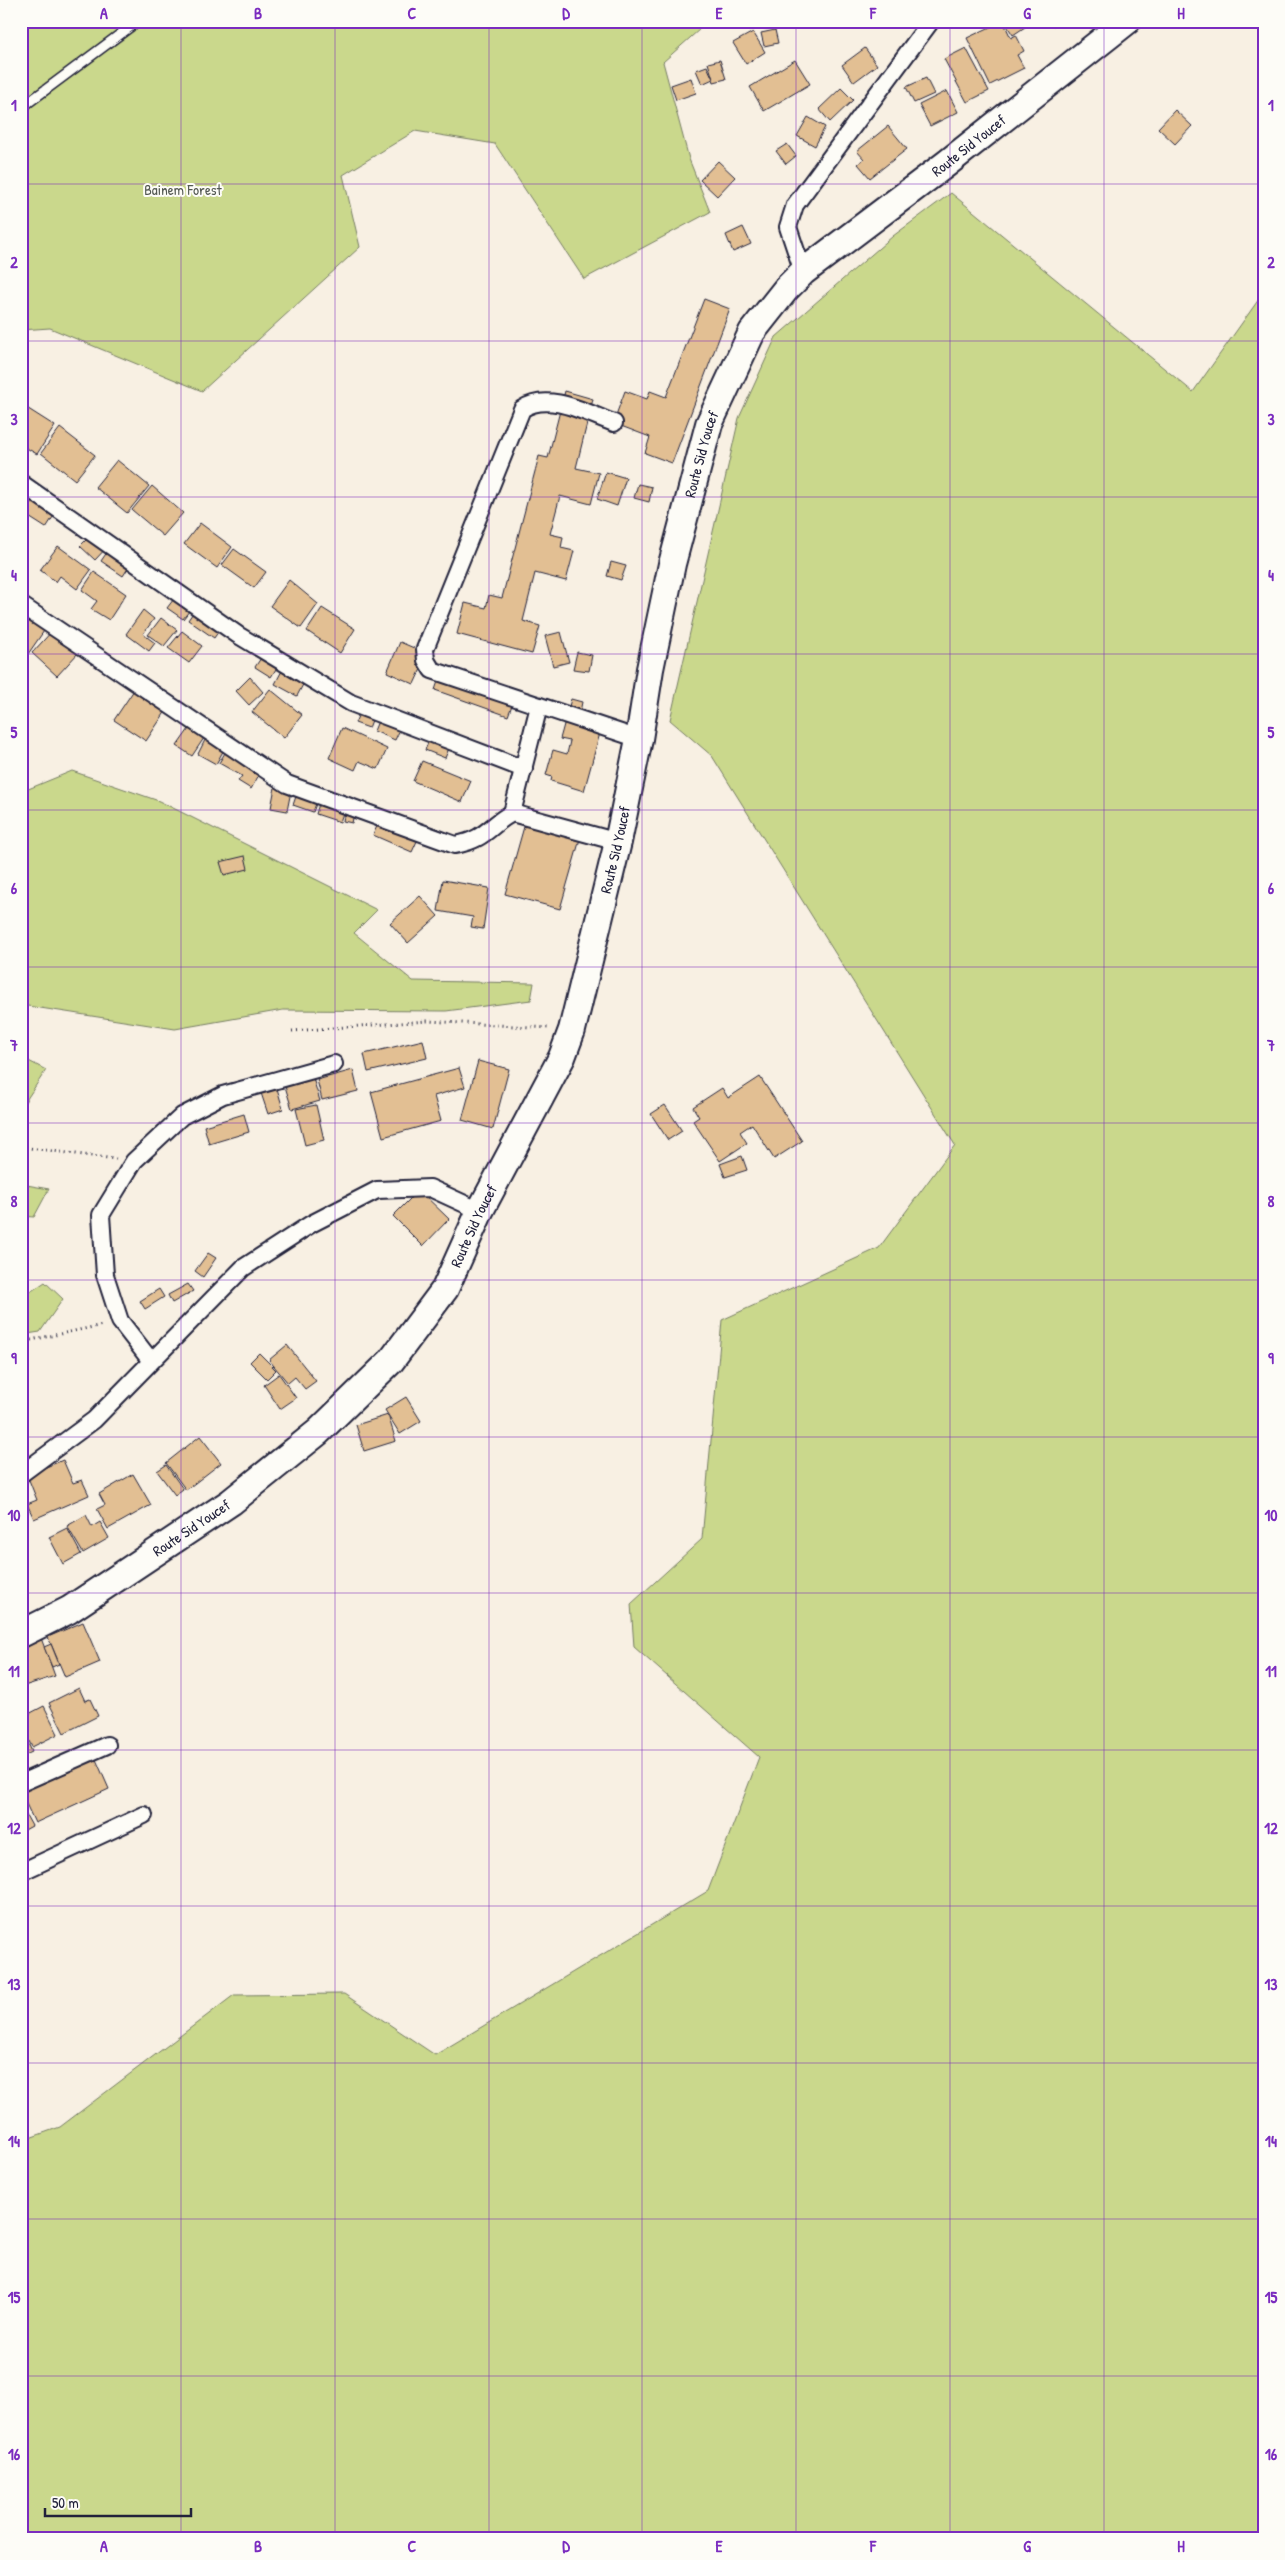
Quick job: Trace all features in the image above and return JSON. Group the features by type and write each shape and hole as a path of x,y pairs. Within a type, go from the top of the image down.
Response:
{"main road":[{"name":"Route Sid Youcef","path":"21,1634 69,1610 230,1502 318,1432 391,1361 445,1289 480,1212 562,1057 572,1030 618,842 639,739 650,669 672,564 708,424 752,332 786,288 803,272 946,164 1126,21"}],"street":[{"path":"803,272 788,227 795,205 931,21"},
{"path":"614,423 548,400 531,403 522,409 424,649 426,660 432,670 639,739"},
{"path":"21,482 238,635 351,703 524,769"},
{"path":"21,605 287,784 455,845 470,842 488,832 502,818 512,813 618,842"},
{"path":"512,813 539,706"},
{"path":"151,1361 120,1321 105,1275 101,1215 134,1161 182,1116 223,1095 334,1064"},
{"path":"21,1474 94,1420 243,1268 310,1224 377,1190 430,1188 480,1212"},
{"path":"21,1783 107,1745"},
{"path":"21,1872 144,1815"}],"lane":[{"path":"21,108 138,21"}],"path":[{"path":"292,1031 427,1020 572,1030"},
{"path":"21,1147 134,1161"},
{"path":"21,1342 120,1321"}],"green space":[{"name":"Bainem Forest","path":"21,21 709,21 663,62 689,159 710,212 584,279 495,144 415,131 343,175 360,247 202,391 50,328 21,330"},
{"path":"951,193 1193,392 1264,292 1264,2539 21,2539 21,2141 60,2127 234,1995 344,1994 435,2055 708,1891 759,1757 634,1647 631,1604 702,1539 722,1320 879,1248 955,1145 712,756 670,720 739,418 776,337 893,236"},
{"path":"72,771 159,801 377,910 354,933 413,981 534,983 531,1000 446,1011 283,1010 175,1029 21,1005 21,792"},
{"path":"21,1057 46,1070 21,1108"},
{"path":"21,1184 49,1189 34,1217 21,1216"},
{"path":"45,1282 63,1299 40,1332 21,1335 21,1298"}],"building":[{"path":"1003,21 1011,38 1016,35 1024,51 1017,55 1024,68 990,85 967,38"},
{"path":"1004,21 1034,21 1013,35"},
{"path":"1050,21 1061,21 1053,26"},
{"path":"775,30 778,43 764,46 761,33"},
{"path":"753,32 765,52 746,64 733,43"},
{"path":"865,48 877,65 854,82 842,65"},
{"path":"966,48 989,91 967,102 944,59"},
{"path":"720,60 726,79 714,82 708,63"},
{"path":"795,60 810,84 764,111 750,87"},
{"path":"707,66 713,79 702,84 696,70"},
{"path":"691,78 696,93 676,100 671,85"},
{"path":"926,78 934,94 914,103 906,87"},
{"path":"841,88 853,100 830,122 819,109"},
{"path":"947,91 958,112 930,126 919,105"},
{"path":"1175,110 1192,126 1175,144 1158,128"},
{"path":"808,117 825,127 815,146 797,136"},
{"path":"888,126 907,149 870,178 858,164 864,159 857,151"},
{"path":"787,144 796,156 786,164 776,151"},
{"path":"718,161 735,177 717,196 700,180"},
{"path":"743,227 751,244 733,252 726,235"},
{"path":"704,299 730,309 672,463 645,453 650,437 613,423 625,391 647,399 650,391 666,397"},
{"path":"565,391 593,399 576,468 599,473 591,504 560,496 550,534 563,537 561,548 574,551 566,581 535,573 523,621 540,626 532,654 457,634 465,603 486,608 489,595 502,598 539,456 548,458"},
{"path":"22,405 55,426 37,454 21,445"},
{"path":"60,428 95,455 75,480 41,453"},
{"path":"117,460 149,486 127,513 95,487"},
{"path":"606,472 626,478 617,506 597,499"},
{"path":"638,484 652,487 649,502 634,498"},
{"path":"152,486 183,513 163,536 132,510"},
{"path":"21,492 60,506 46,528 21,512"},
{"path":"200,523 232,547 217,568 184,544"},
{"path":"21,524 27,530 21,537"},
{"path":"95,531 109,545 95,560 80,546"},
{"path":"112,545 134,559 123,576 101,561"},
{"path":"58,546 91,570 77,589 60,576 56,582 40,570"},
{"path":"234,549 266,572 254,588 222,565"},
{"path":"611,562 626,566 621,580 607,576"},
{"path":"94,572 126,594 109,620 91,609 97,601 82,590"},
{"path":"289,580 318,604 301,628 270,606"},
{"path":"180,591 196,602 183,619 167,608"},
{"path":"199,604 225,622 214,638 188,620"},
{"path":"322,608 355,629 340,653 307,631"},
{"path":"21,610 46,628 28,654 21,650"},
{"path":"143,610 154,619 143,634 155,643 149,651 126,634"},
{"path":"161,618 177,630 164,646 148,635"},
{"path":"54,629 79,652 57,676 32,653"},
{"path":"182,631 202,646 189,663 168,648"},
{"path":"561,632 569,662 553,666 545,636"},
{"path":"400,642 428,654 414,684 387,672"},
{"path":"265,652 281,661 271,677 255,667"},
{"path":"577,652 592,655 589,671 573,669"},
{"path":"286,663 308,675 297,696 275,684"},
{"path":"443,667 516,694 508,716 435,690"},
{"path":"250,677 263,692 249,705 236,691"},
{"path":"270,689 302,715 284,738 252,712"},
{"path":"134,690 166,711 146,741 114,720"},
{"path":"571,699 582,702 580,712 600,733 584,791 551,781 552,777 546,775 553,750 567,754 570,741 560,739"},
{"path":"364,702 377,707 369,728 355,723"},
{"path":"382,711 404,721 395,740 374,731"},
{"path":"196,719 210,729 192,756 177,746"},
{"path":"342,728 387,749 378,769 359,761 355,770 329,758"},
{"path":"432,733 452,741 445,758 425,750"},
{"path":"208,734 227,744 216,764 198,754"},
{"path":"229,746 264,766 251,789 238,781 242,776 219,763"},
{"path":"422,761 471,781 462,802 413,781"},
{"path":"277,777 293,781 287,811 271,808"},
{"path":"300,785 320,793 313,812 293,805"},
{"path":"322,793 347,801 340,822 316,814"},
{"path":"347,802 356,804 352,823 343,821"},
{"path":"383,813 422,830 412,852 373,835"},
{"path":"527,816 582,832 560,909 505,894"},
{"path":"245,856 248,869 224,875 220,862"},
{"path":"443,880 489,888 483,929 471,927 473,917 438,911"},
{"path":"420,896 438,916 408,943 390,923"},
{"path":"423,1040 427,1058 368,1072 364,1054"},
{"path":"478,1061 509,1069 493,1129 462,1120"},
{"path":"459,1068 465,1087 434,1096 441,1121 383,1137 371,1092"},
{"path":"353,1070 358,1091 322,1100 317,1080"},
{"path":"311,1072 320,1101 292,1109 283,1080"},
{"path":"760,1077 802,1141 774,1159 752,1124 740,1132 747,1143 720,1161 693,1121 699,1117 693,1107 722,1088 728,1098"},
{"path":"276,1085 283,1109 268,1114 260,1090"},
{"path":"316,1105 324,1140 305,1145 296,1109"},
{"path":"665,1105 682,1131 668,1140 651,1114"},
{"path":"244,1114 249,1132 209,1144 204,1126"},
{"path":"742,1156 747,1170 725,1177 720,1164"},
{"path":"419,1190 449,1219 423,1246 393,1216"},
{"path":"208,1253 216,1258 203,1277 195,1271"},
{"path":"188,1284 193,1291 172,1303 168,1295"},
{"path":"159,1289 164,1297 145,1309 140,1301"},
{"path":"287,1345 316,1381 305,1389 295,1377 288,1383 269,1360"},
{"path":"259,1353 276,1370 267,1379 250,1362"},
{"path":"279,1374 296,1398 280,1409 264,1385"},
{"path":"406,1397 421,1421 400,1434 385,1410"},
{"path":"388,1415 396,1441 364,1451 356,1425"},
{"path":"200,1436 221,1463 186,1490 166,1463"},
{"path":"63,1460 73,1483 82,1480 89,1495 34,1519 27,1504 37,1500 27,1475"},
{"path":"166,1465 183,1489 175,1495 157,1471"},
{"path":"133,1474 151,1505 108,1529 97,1509 105,1505 99,1494"},
{"path":"86,1515 92,1527 100,1522 109,1538 83,1553 67,1526"},
{"path":"67,1528 81,1554 63,1564 49,1537"},
{"path":"83,1622 100,1662 65,1677 48,1637"},
{"path":"41,1638 55,1676 21,1687 21,1646"},
{"path":"51,1644 59,1664 52,1667 44,1647"},
{"path":"79,1688 85,1701 90,1699 98,1716 64,1733 49,1703"},
{"path":"44,1706 58,1734 32,1747 21,1725 21,1718"},
{"path":"21,1727 32,1752 21,1757"},
{"path":"91,1748 109,1789 35,1823 21,1793 21,1780"},
{"path":"21,1806 32,1826 21,1832"}]}
